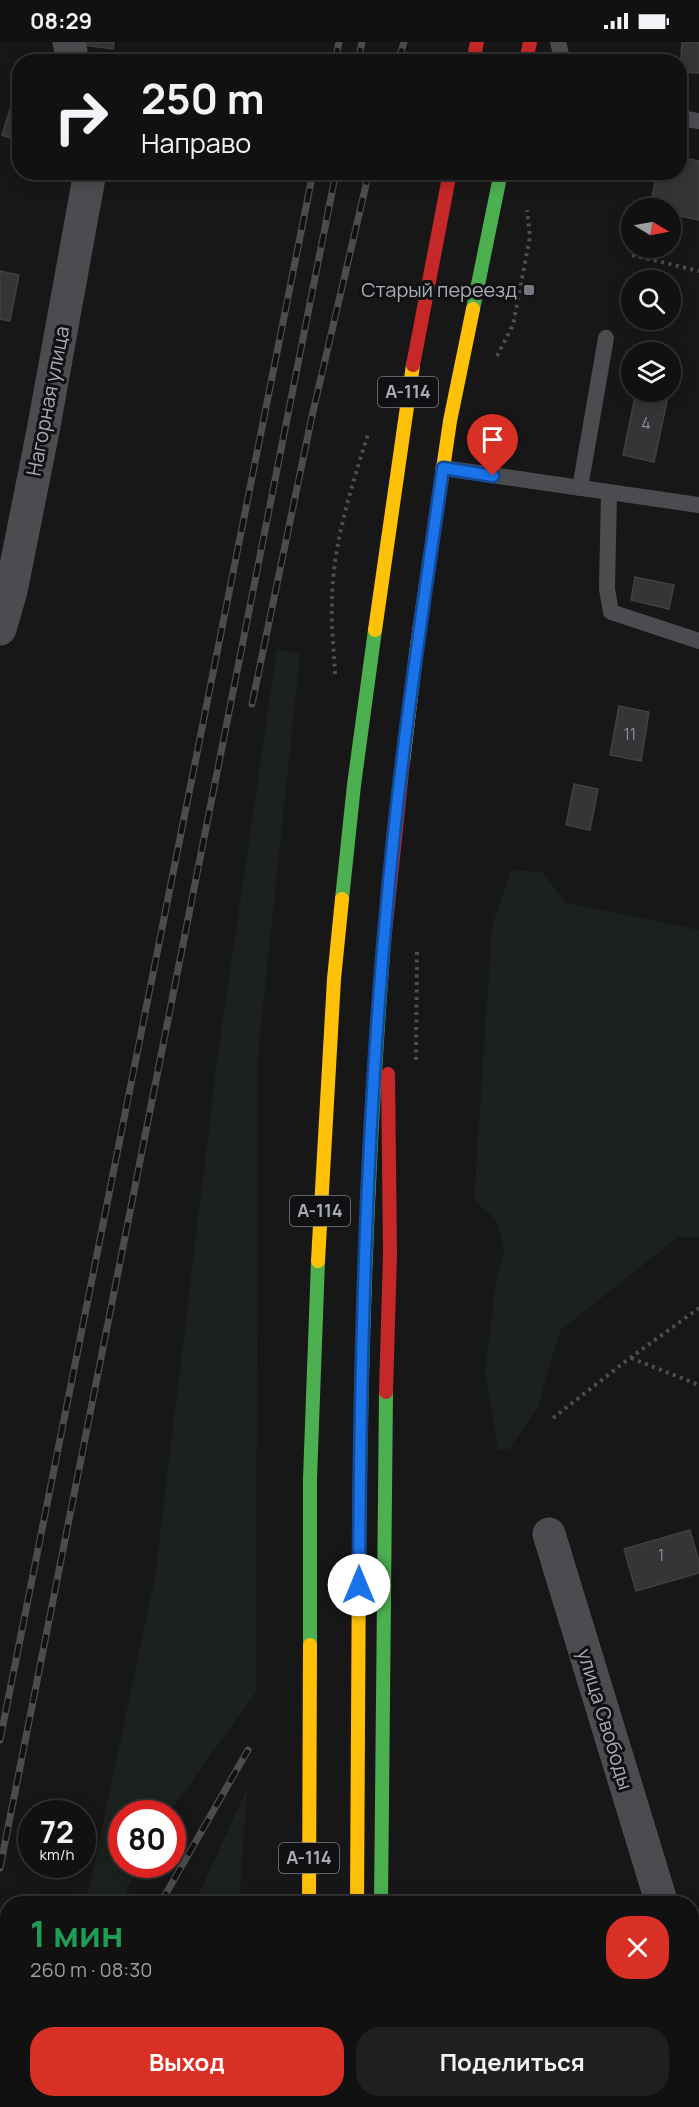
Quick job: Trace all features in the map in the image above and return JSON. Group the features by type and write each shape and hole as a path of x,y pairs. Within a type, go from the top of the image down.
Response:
{"main road":[{"name":"А-114","path":"309,1896 310,1479 321,1188 334,979 354,784 408,391 448,180"},
{"name":"А-114","path":"357,1896 361,1434 368,1196 377,1028 387,904 417,646 443,468 454,399 499,180"},
{"path":"381,1896 384,1490 390,1254 387,904"}],"street":[{"name":"Нагорная улица","path":"0,629 11,591 41,443 89,180"},
{"name":"улица Свободы","path":"549,1534 660,1896"}],"lane":[{"path":"580,488 606,338"},
{"path":"443,468 699,505"},
{"path":"609,493 607,589 611,612 699,641"}],"path":[{"path":"513,325 530,237 526,200"},
{"path":"645,258 699,271"},
{"path":"332,604 334,572 344,510 369,432"},
{"path":"416,1061 417,942"},
{"path":"553,1418 699,1308"},
{"path":"630,1358 699,1386"}],"shaded area":[{"path":"277,649 300,654 258,1053 256,1692 178,1800 108,1800 108,1878 133,1878 124,1896 87,1896 91,1878 96,1878 96,1856 155,1577 217,1061"},
{"path":"511,870 542,872 566,903 699,930 699,1237 678,1237 560,1331 537,1409 509,1449 498,1451 485,1372 497,1275 505,1250 496,1220 474,1200 492,926"},
{"path":"247,1788 239,1896 198,1896"}],"building":[{"path":"84,42 114,42 113,49 83,45"},
{"path":"682,42 699,42 699,73 687,72 687,54 681,54"},
{"path":"10,109 12,109 12,139 2,135"},
{"path":"687,158 699,161 699,220 681,216 681,198 652,198 655,180 687,180"},
{"path":"0,271 19,275 10,321 0,319"},
{"path":"634,402 667,402 654,462 623,455"},
{"path":"635,577 674,585 669,609 631,600"},
{"path":"619,706 649,712 641,761 610,755"},
{"path":"574,784 598,789 590,830 566,825"},
{"path":"690,1530 699,1562 699,1573 636,1591 624,1549"}],"railway":[{"path":"337,54 339,42"},
{"path":"360,54 362,42"},
{"path":"400,54 404,42"},
{"path":"0,1740 311,180"},
{"path":"0,1868 334,180"},
{"path":"252,704 312,416 367,180"},
{"path":"165,1896 248,1750"}],"traffic: fast":[{"path":"473,309 499,180"},
{"path":"342,899 354,785 375,630"},
{"path":"359,1549 366,1246 384,942"},
{"path":"310,1645 310,1479 318,1261"},
{"path":"381,1896 386,1392"}],"traffic: slow":[{"path":"403,762 417,646 450,421 473,309"},
{"path":"375,630 413,365"},
{"path":"318,1261 334,979 342,899"},
{"path":"357,1896 359,1549"},
{"path":"309,1896 310,1645"}],"traffic: jam":[{"path":"475,54 477,42"},
{"path":"528,54 530,42"},
{"path":"413,365 448,180"},
{"path":"384,942 403,762"},
{"path":"386,1392 390,1254 388,1074"}],"place":[{"name":"Старый переезд","path":"529,290"}],"route":[{"path":"359,1585 368,1196 377,1028 398,803 417,646 443,468 493,476"}]}
